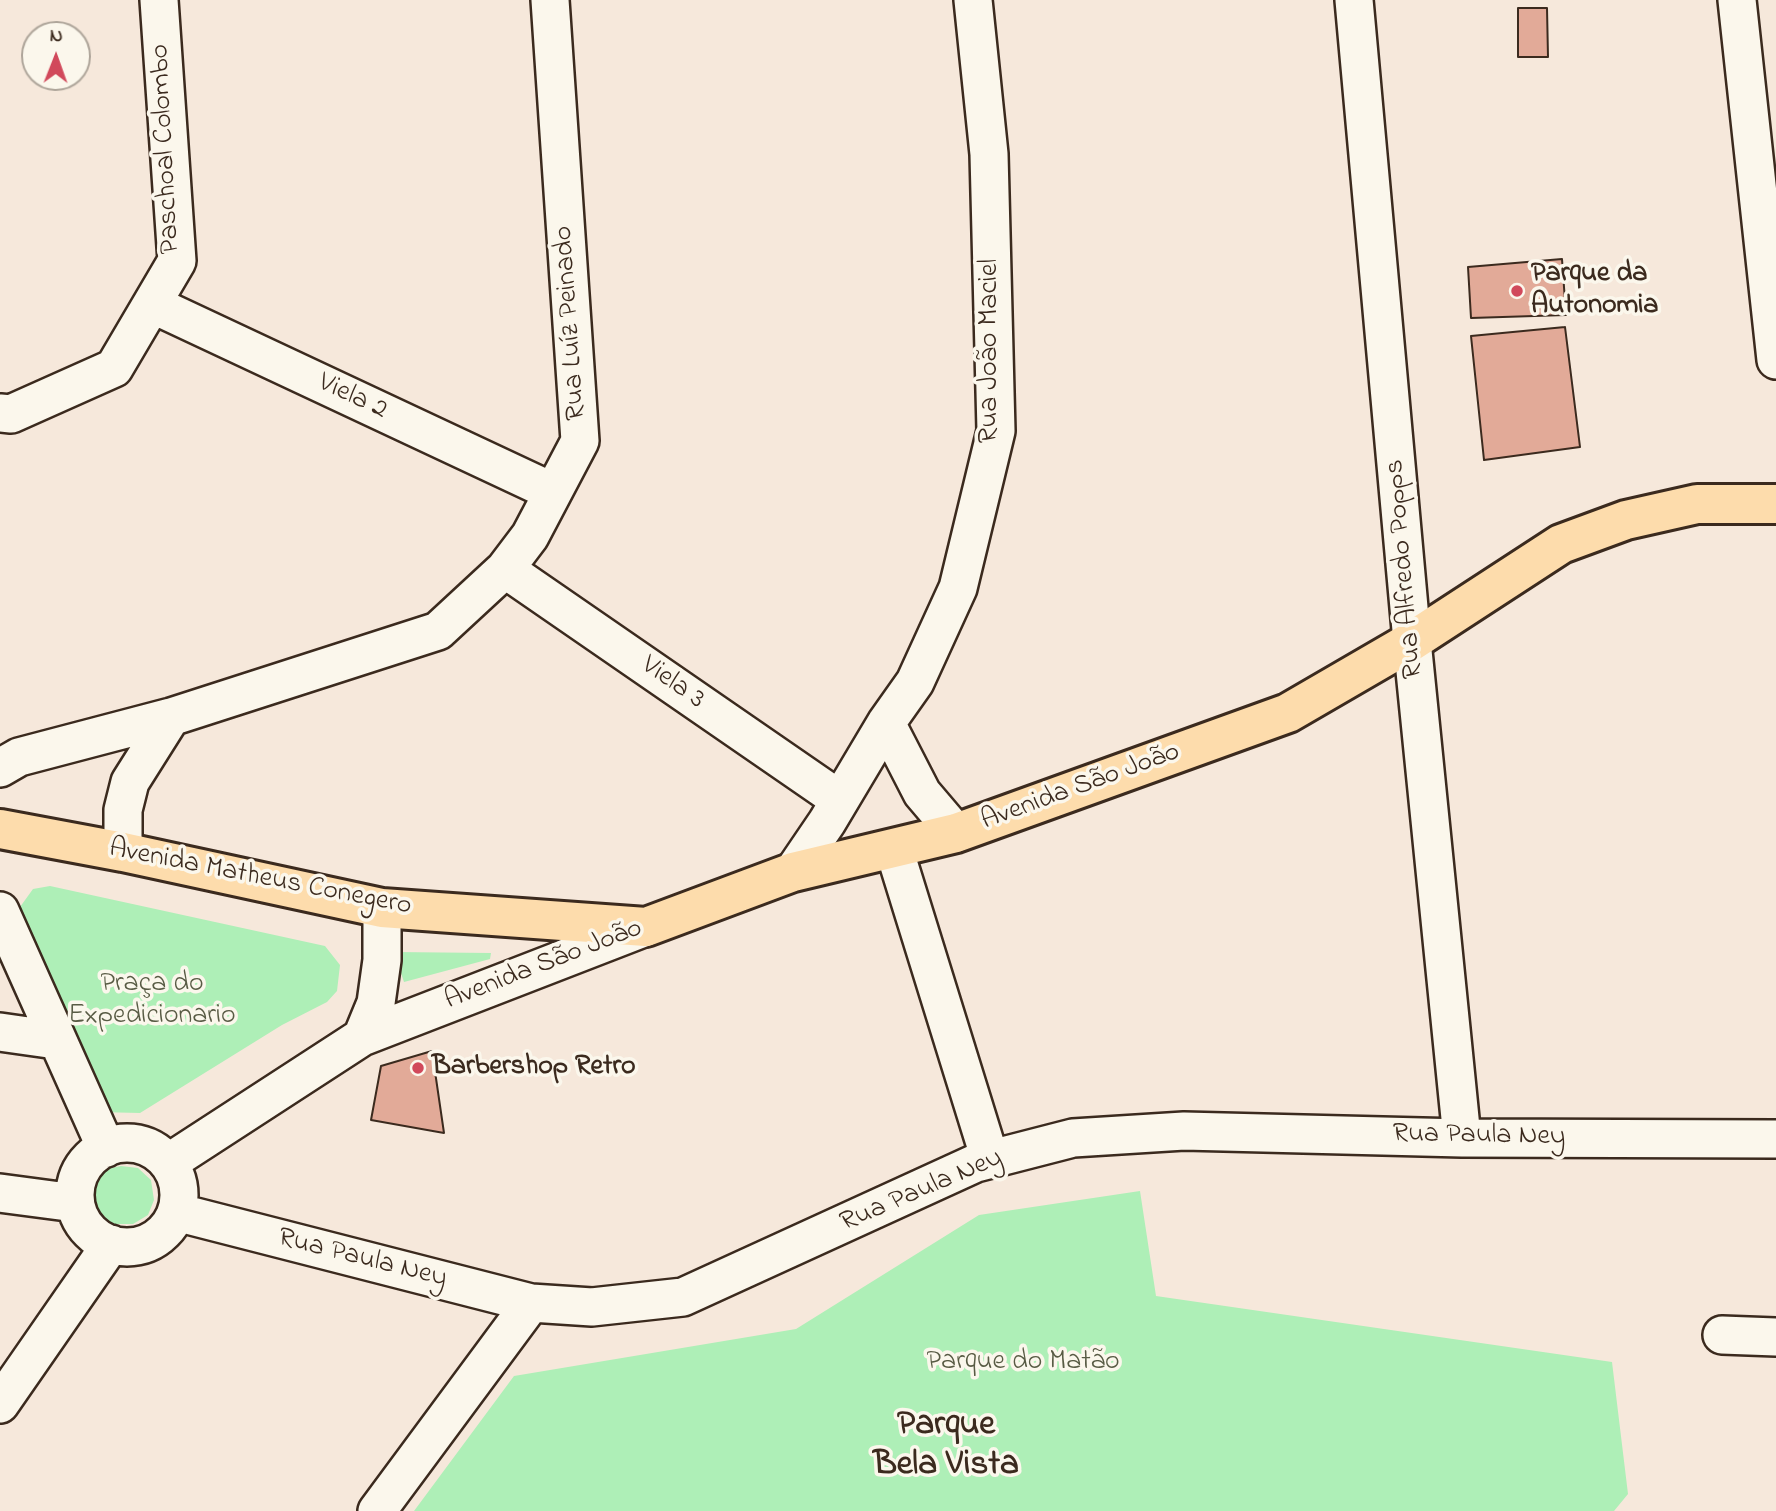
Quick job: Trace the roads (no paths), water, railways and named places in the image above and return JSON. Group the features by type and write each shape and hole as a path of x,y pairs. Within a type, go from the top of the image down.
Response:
{"main road":[{"name":"Avenida São João","path":"646,927 793,872 956,833 1288,713 1412,641 1561,544 1574,539 1626,520 1697,504 1776,504"},
{"name":"Avenida Matheus Conegero","path":"0,829 123,852 382,908 646,927"}],"street":[{"name":"Paschoal Colombo","path":"0,413 10,414 114,368 177,261 159,0"},
{"name":"Rua Luíz Peinado","path":"0,768 19,757 171,717 438,631 505,569 530,536 580,441 550,0"},
{"name":"Rua João Maciel","path":"793,872 915,682 958,588 996,431 989,155 973,0"},
{"name":"Rua Alfredo Popps","path":"1354,0 1412,641 1462,1138"},
{"path":"1737,0 1776,360"},
{"name":"Viela 2","path":"152,304 553,492"},
{"name":"Viela 3","path":"505,569 840,800"},
{"path":"123,852 123,810 130,782 171,717"},
{"path":"887,723 922,793 956,833"},
{"path":"894,849 990,1159"},
{"path":"362,1037 376,1003 382,960 382,908"},
{"path":"0,911 106,1148"},
{"name":"Avenida São João","path":"168,1163 362,1037 646,927"},
{"path":"0,1032 56,1040"},
{"name":"Rua Paula Ney","path":"176,1212 531,1303 592,1307 683,1297 990,1159 1073,1138 1184,1131 1462,1138 1776,1139"},
{"path":"122,1144 139,1145 155,1152 168,1163 176,1178 179,1195 176,1212 168,1228 155,1239 139,1246 122,1247 90,1233 80,1219 75,1203 75,1186 81,1170 92,1157 106,1148 122,1144"},
{"path":"0,1193 75,1203"},
{"path":"0,1404 111,1244"},
{"path":"377,1511 531,1303"},
{"path":"1722,1335 1776,1337"}],"place":[{"name":"Parque da Autonomia","path":"1517,291"},
{"name":"Barbershop Retro","path":"418,1068"}],"district":[{"name":"Parque Bela Vista","path":"946,1447"}],"park label":[{"name":"Praça do Expedicionario","path":"152,1001"},
{"name":"Parque do Matão","path":"1023,1363"}]}
